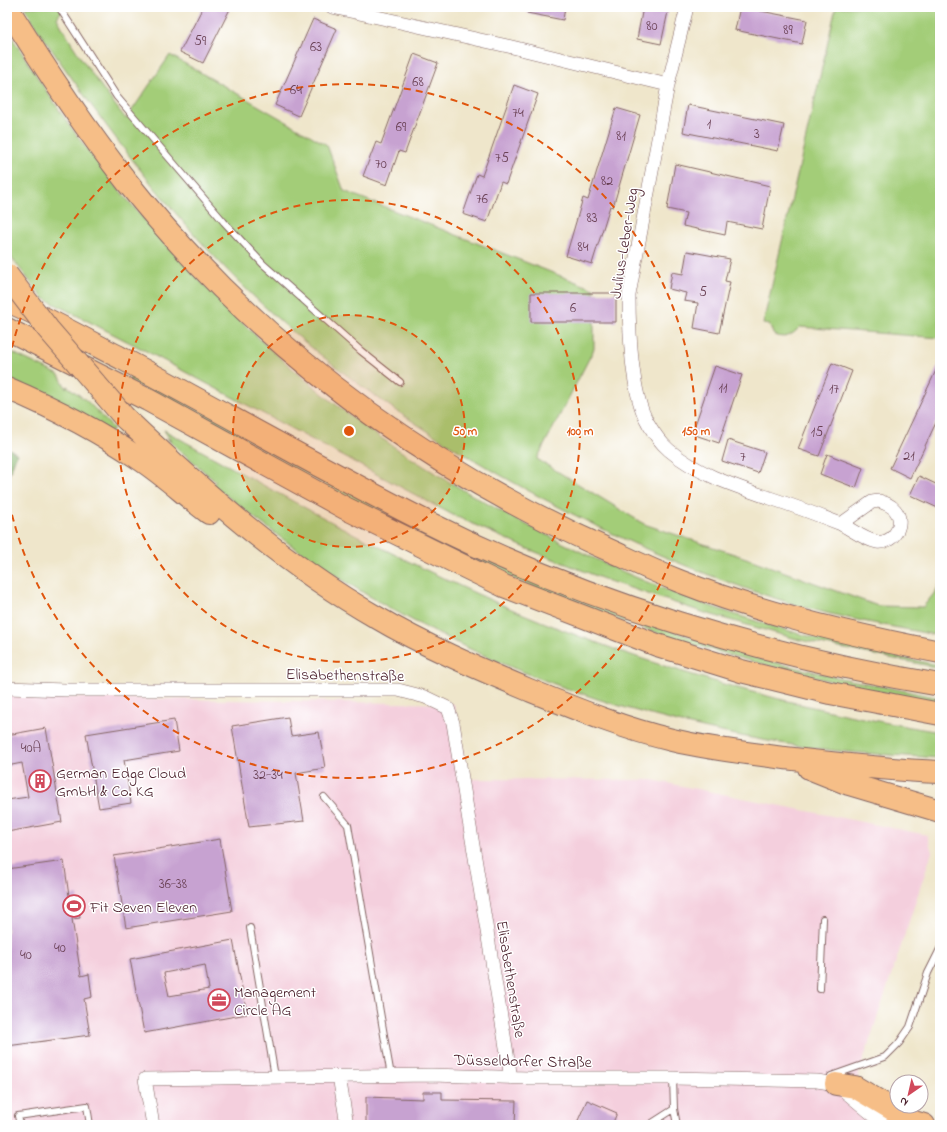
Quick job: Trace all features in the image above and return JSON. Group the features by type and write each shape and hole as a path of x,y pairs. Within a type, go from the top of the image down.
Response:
{"highway":[{"path":"7,7 39,59 80,120 129,183 180,242 268,332 309,368 371,415 441,462 514,504 564,530 678,581 755,607 835,630 940,652"},
{"path":"7,275 48,329 125,418 179,469 246,526 314,577 374,616"},
{"path":"7,301 162,380 428,523 517,562 573,585 665,618 745,642 836,665 940,685"},
{"path":"7,329 148,400 345,508 504,586 657,645 741,671 830,693 940,714"},
{"path":"7,388 50,406 96,431 142,461 281,569 374,616 434,649 609,722 673,740 737,752 861,767 940,772"},
{"path":"784,757 849,784 940,811"},
{"path":"826,1083 855,1087 914,1122 924,1125"}],"street":[{"path":"332,7 512,47 668,85"},
{"name":"Julius-Leber-Weg","path":"687,7 668,85 629,294 630,327 636,382 647,423 668,449 702,472 738,487 841,524"},
{"name":"Elisabethenstraße","path":"7,688 65,690 398,690 425,696 448,708 454,730 511,1078"},
{"name":"Düsseldorfer Straße","path":"153,1125 145,1079 451,1075 511,1078 672,1078 826,1083"},
{"path":"339,1076 347,1125"},
{"path":"826,1083 885,1125"}],"lane":[{"path":"59,7 117,97 224,222 263,264 361,351 400,382"},
{"path":"324,797 348,825 391,1076"},
{"path":"820,989 823,919"},
{"path":"250,928 275,1077"},
{"path":"826,1083 885,1057 899,1043 910,1027 928,973 940,949"},
{"path":"672,1078 674,1109 677,1125"},
{"path":"20,1125 18,1116 87,1106 90,1125"},
{"path":"649,1125 674,1109"}],"shaded area":[{"path":"7,696 454,704 468,779 652,780 927,835 932,852 856,1082 889,1102 889,1114 908,1114 926,1125 7,1125"}],"green space":[{"path":"25,7 64,7 57,18 64,31 89,70 126,119 170,55 327,145 344,191 594,289 594,349 537,459 644,524 749,559 878,606 923,607 936,591 940,583 940,636 857,620 807,608 767,596 689,567 613,534 539,496 466,455 397,411 332,364 300,338 269,311 210,252 183,222 131,158 82,93 35,26"},
{"path":"836,7 940,7 940,338 800,327 791,335 781,337 773,334 770,325 763,324"},
{"path":"7,30 61,113 96,161 175,254 262,342 348,414 399,450 424,467 504,513 602,562 664,589 780,628 860,649 940,665 940,668 800,640 705,613 609,581 528,549 453,515 144,350 43,298 7,252"},
{"path":"7,350 59,375 66,388 67,386 87,401 114,429 111,432 7,378"},
{"path":"131,375 607,610 756,658 840,678 940,698 940,703 820,679 761,664 643,628 586,608 529,585 385,518 256,450 129,380"},
{"path":"164,430 381,548 516,611 619,651 724,684 778,699 886,723 940,732 940,758 830,750 736,735 680,723 625,708 518,670 465,647 414,621 364,593 324,568 267,527 212,484 216,482 166,438 171,441"},
{"path":"7,447 17,454 7,480"}],"building":[{"path":"203,7 231,7 203,63 180,52"},
{"path":"528,7 565,7 563,20 527,13"},
{"path":"643,7 669,7 661,44 637,39"},
{"path":"740,7 807,20 802,44 735,30"},
{"path":"313,19 337,29 299,116 275,105"},
{"path":"414,54 438,63 405,153 399,151 387,185 363,176 376,142 381,144"},
{"path":"514,85 538,94 506,184 501,182 487,222 463,214 477,174 482,176"},
{"path":"688,105 784,125 778,151 683,132"},
{"path":"616,108 640,115 613,207 610,206 592,264 566,256 583,198 588,200"},
{"path":"675,164 770,186 762,229 727,222 725,235 683,226 686,213 667,209"},
{"path":"687,251 730,259 725,281 730,282 719,333 694,328 698,303 684,301 686,293 669,289 672,272 683,274"},
{"path":"531,293 616,293 616,322 531,322"},
{"path":"940,362 940,414 910,478 890,468"},
{"path":"832,363 852,371 819,456 798,449"},
{"path":"715,366 742,375 719,443 692,434"},
{"path":"728,440 765,452 758,473 722,461"},
{"path":"827,454 863,468 856,488 820,474"},
{"path":"919,476 940,486 940,509 910,495"},
{"path":"288,717 291,736 319,732 325,768 296,773 304,821 249,827 232,726"},
{"path":"174,720 179,751 124,760 131,803 99,808 86,734"},
{"name":"German Edge Cloud GmbH & Co. KG","path":"46,728 62,822 7,832 7,800 28,797 22,763 7,766 7,735"},
{"path":"220,839 232,911 126,928 114,856"},
{"path":"64,861 69,896 77,895 80,918 72,919 81,976 89,974 92,997 84,999 90,1035 7,1046 7,869"},
{"path":"233,940 247,1014 144,1033 130,959","holes":["205,965 209,989 169,996 164,973"]},
{"path":"423,1092 442,1092 442,1100 516,1101 515,1125 366,1125 366,1097 423,1099"},
{"path":"587,1100 617,1113 612,1125 576,1125"}],"place":[{"name":"German Edge Cloud GmbH & Co. KG","path":"40,781"},
{"name":"Fit Seven Eleven","path":"74,906"},
{"name":"Management Circle AG","path":"219,1000"}]}
